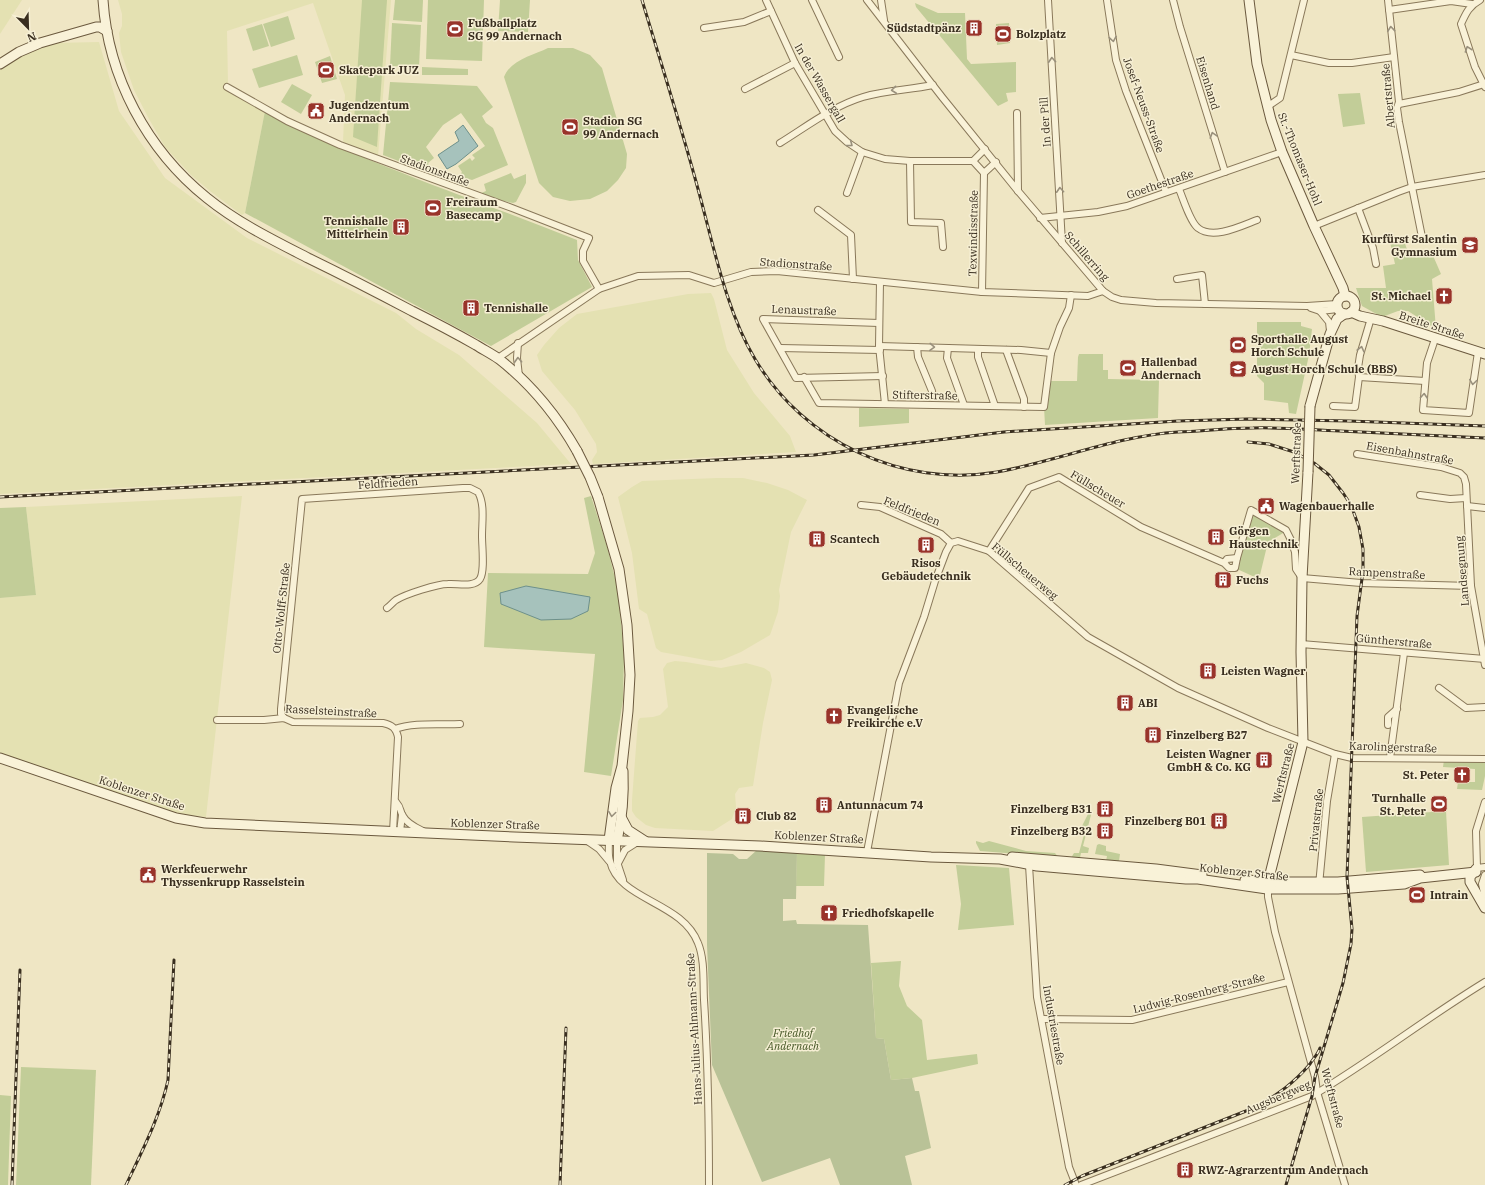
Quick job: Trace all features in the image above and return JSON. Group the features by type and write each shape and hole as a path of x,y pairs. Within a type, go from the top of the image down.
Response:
{"street":[{"name":"In der Wassergall","path":"766,0 795,63 835,131 847,142 862,152 885,159 910,161 973,160"},
{"path":"812,0 839,57"},
{"name":"Schillerring","path":"867,0 1040,218 1103,291 1112,297 1121,300 1163,304 1307,306 1344,309"},
{"path":"881,0 884,22"},
{"name":"In der Pill","path":"1048,0 1062,243"},
{"name":"Josef-Neuss-Straße","path":"1107,0 1116,60 1126,91 1166,192"},
{"name":"Eisenhand","path":"1173,0 1225,172"},
{"name":"St.-Thomaser-Hohl","path":"1249,0 1257,64 1267,107 1282,152 1343,288 1345,296"},
{"path":"1267,107 1280,98 1304,0"},
{"name":"Albertstraße","path":"1388,0 1399,122 1422,237"},
{"path":"1398,104 1459,92 1485,85 1475,67 1461,24 1466,12 1472,4 1480,0"},
{"path":"1389,10 1451,1 1472,4"},
{"path":"89,28 100,16 103,3"},
{"path":"103,3 107,31 118,73 142,125 168,160 198,190 232,216 261,233 447,328 498,358 519,376 558,421 577,451 598,497 619,569 627,625 630,675 628,711 622,766 616,788 613,840 617,865 625,885"},
{"path":"704,28 744,22 771,11"},
{"path":"0,64 30,46 50,39 89,28 100,27 107,31"},
{"path":"74,33 107,31"},
{"path":"1291,55 1329,63 1352,63 1394,57"},
{"path":"744,89 795,63"},
{"path":"780,143 825,115 862,97 882,92 933,85"},
{"name":"Stadionstraße","path":"226,87 287,121 340,146 512,208 589,238 583,251 583,261 599,289"},
{"path":"1017,113 1018,191"},
{"path":"985,149 973,160 984,173 996,162"},
{"path":"847,193 862,152"},
{"name":"Goethestraße","path":"1040,218 1098,212 1127,206 1282,152"},
{"path":"910,161 911,222 940,223 943,247"},
{"name":"Texwindisstraße","path":"982,292 984,173"},
{"path":"1314,226 1398,192 1412,188 1485,175"},
{"path":"1179,188 1194,223 1198,228 1215,234 1257,220"},
{"path":"1358,208 1373,248 1376,264"},
{"path":"818,210 851,235 853,279"},
{"name":"Stadionstraße","path":"498,358 599,289 638,276 689,275 714,283 751,272 777,271 982,292 1088,296 1103,291"},
{"path":"1177,279 1202,275 1205,304"},
{"path":"880,282 879,348 885,404"},
{"name":"Stifterstraße","path":"885,404 1044,407 1052,353 1060,327 1069,308 1071,295"},
{"path":"1344,309 1353,300 1345,296"},
{"name":"Werftstraße","path":"1345,296 1339,300 1344,309 1330,330 1310,406 1302,578 1301,644 1303,742 1268,885 1268,897 1272,920 1313,1069 1317,1092 1345,1185"},
{"name":"Schillerring","path":"1307,306 1320,311 1344,309"},
{"name":"Breite Straße","path":"1344,309 1370,320 1481,353"},
{"path":"1320,311 1326,317 1330,330"},
{"name":"Lenaustraße","path":"879,323 763,319 796,378 804,378 819,403 885,404"},
{"path":"1333,406 1355,407 1360,355 1370,320"},
{"path":"1435,339 1428,363 1422,410 1469,413 1481,353"},
{"path":"518,343 516,358 519,376"},
{"path":"780,348 917,347 1052,353"},
{"name":"Stifterstraße","path":"917,347 918,357 932,391"},
{"name":"Stifterstraße","path":"948,348 947,358 964,405"},
{"path":"978,349 978,357 995,406"},
{"path":"1006,350 1024,399 1024,407"},
{"path":"804,378 883,376"},
{"path":"1359,377 1425,381"},
{"name":"Eisenbahnstraße","path":"1356,454 1440,467 1460,473"},
{"name":"Landsegnung","path":"1460,473 1464,477 1466,484 1471,586 1485,661"},
{"name":"Füllscheuer","path":"989,551 1029,488 1059,477 1142,527 1224,563 1227,567 1232,569 1235,568 1237,558"},
{"name":"Feldfrieden","path":"302,499 470,488 475,490 480,496 482,501 482,575 479,580 476,583 471,584 442,584 396,600 387,608"},
{"path":"1420,495 1450,499 1466,498"},
{"name":"Otto-Wolff-Straße","path":"284,718 281,714 281,709 302,499"},
{"name":"Feldfrieden","path":"861,505 880,507 941,534 951,543"},
{"path":"1467,506 1485,508"},
{"path":"1224,563 1227,559 1237,558 1251,510 1286,530 1295,552 1296,569 1302,578"},
{"name":"Füllscheuerweg","path":"951,543 958,541 989,551 1088,637 1178,688 1303,742"},
{"path":"867,852 899,683 924,617 935,581 951,543"},
{"name":"Rampenstraße","path":"1302,578 1362,583 1471,586"},
{"name":"Güntherstraße","path":"1301,644 1404,652 1485,661"},
{"path":"1390,758 1404,652"},
{"path":"1439,688 1466,708 1485,706"},
{"path":"1388,725 1388,717 1396,709"},
{"name":"Rasselsteinstraße","path":"217,720 264,720 284,718 293,722 383,723 395,729"},
{"path":"397,832 396,802 398,738 395,729 404,725 460,724"},
{"name":"Karolingerstraße","path":"1303,742 1335,754 1352,758 1485,759"},
{"name":"Privatstraße","path":"1319,886 1327,801 1335,754"},
{"name":"Koblenzer Straße","path":"0,758 176,818 204,823 585,840 760,846 939,857 1000,859 1029,865 1186,879 1268,885 1319,886 1347,889 1401,884 1420,878 1480,871"},
{"path":"609,861 613,840 620,817 623,783 622,766"},
{"path":"396,802 401,808 402,815 397,832"},
{"path":"1485,802 1476,831 1480,871 1476,881 1485,897"},
{"path":"402,815 408,823 427,833"},
{"path":"617,865 625,850 643,841 628,830 620,817"},
{"name":"Hans-Julius-Ahlmann-Straße","path":"585,840 599,849 625,885 680,918 692,931 700,948 706,1022 710,1185"},
{"path":"1022,857 1029,865 1032,862 1039,860"},
{"name":"Koblenzer Straße","path":"1000,859 1022,857 1039,860 1156,869 1268,885"},
{"name":"Industriestraße","path":"1029,865 1037,997 1069,1167 1076,1185"},
{"path":"1470,883 1470,878 1480,871"},
{"name":"Koblenzer Straße","path":"1319,886 1354,881 1480,871"},
{"path":"1446,876 1464,877 1470,883 1485,908"},
{"name":"Ludwig-Rosenberg-Straße","path":"1042,1019 1132,1020 1288,982"},
{"name":"Augsbergweg","path":"1081,1185 1297,1102 1317,1092 1430,1016 1485,982"}],"shaded area":[{"path":"0,0 22,0 0,34"},
{"path":"118,0 391,0 378,156 343,142 345,95 313,3 227,31 228,84 265,111 245,213 242,215 191,175 165,147 134,90 121,52 119,33 122,26 122,14"},
{"path":"99,42 119,111 165,178 247,238 396,313 416,329 459,355 537,423 571,464 0,494 0,70 11,61 53,43"},
{"path":"711,293 714,299 727,350 754,393 790,436 796,452 593,464 592,460 597,452 596,444 575,410 542,371 537,355 559,328 577,314 688,294"},
{"path":"743,478 767,483 788,490 807,500 791,532 779,590 780,596 778,612 770,635 741,652 722,660 711,661 661,652 656,648 647,614 639,609 632,553 618,497 642,481"},
{"path":"242,496 206,817 179,814 0,753 0,598 36,595 26,507"},
{"path":"675,661 721,668 746,663 764,668 770,672 772,680 763,723 753,786 739,788 735,794 736,807 732,819 713,831 655,828 646,825 636,817 632,811 638,721 640,718 660,715 668,707 663,669 667,663"}],"green space":[{"path":"362,0 387,0 377,147 353,137"},
{"path":"395,0 423,0 422,22 393,20"},
{"name":"Fußballplatz SG 99 Andernach","path":"428,0 484,0 482,61 426,59"},
{"name":"Fußballplatz SG 99 Andernach","path":"500,0 530,0 528,32 498,31"},
{"path":"915,3 938,13 965,13 967,59 971,64 1016,62 1016,92 1006,93 1008,101 998,106 916,7"},
{"path":"288,16 295,39 271,47 263,24"},
{"path":"392,23 421,25 419,67 390,66"},
{"name":"Bolzplatz","path":"1009,23 1010,43 997,45 996,24"},
{"path":"262,24 269,46 253,51 246,29"},
{"name":"Stadion SG 99 Andernach","path":"548,48 573,48 590,55 602,68 627,154 626,168 618,180 607,191 590,199 570,201 553,197 539,183 504,77 511,66 517,62"},
{"path":"297,55 303,75 259,88 252,69"},
{"name":"Skatepark JUZ","path":"330,56 337,79 322,83 315,62"},
{"path":"422,67 468,69 468,75 422,75"},
{"path":"390,82 477,86 493,107 482,116 486,123 493,128 508,165 472,180 459,176 462,172 458,166 470,158 472,161 475,158 472,155 485,146 461,113 443,125 426,147 434,158 428,163 435,175 383,155"},
{"path":"292,84 312,95 301,114 281,102"},
{"path":"1360,93 1365,124 1343,127 1338,94"},
{"path":"265,111 341,148 419,180 577,240 578,260 592,287 491,346 245,213"},
{"path":"511,173 514,179 526,174 526,183 516,202 513,203 494,199 479,194 486,191 484,184"},
{"path":"1403,237 1409,256 1431,251 1441,274 1432,279 1436,329 1408,311 1398,311 1382,317 1362,306 1356,288 1386,288 1383,266 1395,264 1390,242"},
{"path":"1257,322 1301,322 1301,326 1312,329 1309,355 1296,414 1289,413 1288,403 1264,400 1264,383 1257,376"},
{"path":"1079,354 1103,354 1103,370 1108,370 1108,379 1159,380 1158,418 1045,425 1044,407 1048,381 1077,381"},
{"path":"859,408 909,409 909,423 859,427"},
{"path":"591,496 607,546 618,590 624,656 623,700 611,776 584,772 595,654 484,647 488,573 588,574 595,553 584,498"},
{"path":"26,507 36,595 0,598 0,508"},
{"path":"1252,512 1285,532 1268,542 1259,579 1237,569"},
{"path":"1444,760 1485,761 1485,776 1482,790 1457,789 1458,782 1475,782 1475,769 1443,767"},
{"path":"1090,810 1092,811 1083,846 1089,848 1088,853 1081,853 1080,858 1071,858 1074,853 1079,853 1086,827 1082,826"},
{"path":"1446,811 1449,865 1366,872 1362,817"},
{"path":"976,841 983,843 989,841 1026,851 1055,853 1058,857 980,851"},
{"path":"1099,844 1106,846 1106,851 1120,854 1119,861 1106,861 1107,856 1095,854 1097,845"},
{"name":"Friedhof Andernach","path":"757,850 797,853 796,899 783,899 783,921 796,920 797,924 868,925 876,1038 884,1039 891,1080 912,1078 915,1091 919,1091 931,1148 905,1156 912,1185 840,1185 830,1158 762,1182 712,1065 707,945 707,853 733,854 739,859 747,859"},
{"path":"797,853 825,855 824,886 796,886"},
{"path":"956,865 1009,868 1014,925 958,930 961,904"},
{"path":"901,961 899,986 907,1006 922,1020 927,1060 977,1054 978,1064 912,1078 891,1080 884,1039 876,1038 871,963"},
{"path":"21,1067 96,1070 91,1185 16,1185"},
{"path":"0,1095 11,1096 8,1185 0,1185"}],"water":[{"path":"463,125 478,146 456,164 447,169 438,155 459,141 455,132"},
{"path":"526,586 590,597 588,611 571,619 541,620 501,604 500,593"}],"railway":[{"path":"642,0 685,142 721,276 736,320 745,340 755,359 776,388 800,414 828,435 859,453 892,465 926,473 961,475 997,472 1042,462 1132,438 1155,434 1234,428 1275,428 1485,438"},
{"path":"0,497 814,455 1004,432 1178,421 1248,419 1485,426"},
{"path":"1248,442 1269,444 1294,452 1314,463 1329,475 1351,505 1359,527 1363,549 1363,571 1357,616 1347,877 1352,929 1351,944 1343,983 1315,1077 1312,1096 1286,1185"},
{"path":"126,1185 155,1121 165,1094 168,1080 174,960"},
{"path":"12,1185 20,970"},
{"path":"560,1185 566,1028"},
{"path":"1065,1185 1082,1176 1256,1107 1291,1083 1310,1064 1320,1048"}],"place":[{"name":"Südstadtpänz","path":"974,28"},
{"name":"Fußballplatz SG 99 Andernach","path":"455,29"},
{"name":"Bolzplatz","path":"1003,34"},
{"name":"Skatepark JUZ","path":"326,70"},
{"name":"Jugendzentum Andernach","path":"316,111"},
{"name":"Stadion SG 99 Andernach","path":"570,127"},
{"name":"Freiraum Basecamp","path":"433,208"},
{"name":"Tennishalle Mittelrhein","path":"401,227"},
{"name":"Kurfürst Salentin Gymnasium","path":"1470,245"},
{"name":"St. Michael","path":"1444,296"},
{"name":"Tennishalle","path":"471,308"},
{"name":"Sporthalle August Horch Schule","path":"1238,345"},
{"name":"Hallenbad Andernach","path":"1128,368"},
{"name":"August Horch Schule (BBS)","path":"1238,369"},
{"name":"Wagenbauerhalle","path":"1266,506"},
{"name":"Görgen Haustechnik","path":"1216,537"},
{"name":"Scantech","path":"817,539"},
{"name":"Risos Gebäudetechnik","path":"926,545"},
{"name":"Fuchs","path":"1223,580"},
{"name":"Leisten Wagner","path":"1208,671"},
{"name":"ABI","path":"1125,703"},
{"name":"Evangelische Freikirche e.V","path":"834,716"},
{"name":"Finzelberg B27","path":"1153,735"},
{"name":"Leisten Wagner GmbH & Co. KG","path":"1264,760"},
{"name":"St. Peter","path":"1462,775"},
{"name":"Turnhalle St. Peter","path":"1439,804"},
{"name":"Antunnacum 74","path":"824,805"},
{"name":"Finzelberg B31","path":"1105,809"},
{"name":"Club 82","path":"743,816"},
{"name":"Finzelberg B01","path":"1219,821"},
{"name":"Finzelberg B32","path":"1105,831"},
{"name":"Werkfeuerwehr Thyssenkrupp Rasselstein","path":"148,875"},
{"name":"Intrain","path":"1417,895"},
{"name":"Friedhofskapelle","path":"829,913"},
{"name":"RWZ-Agrarzentrum Andernach","path":"1185,1170"}]}
